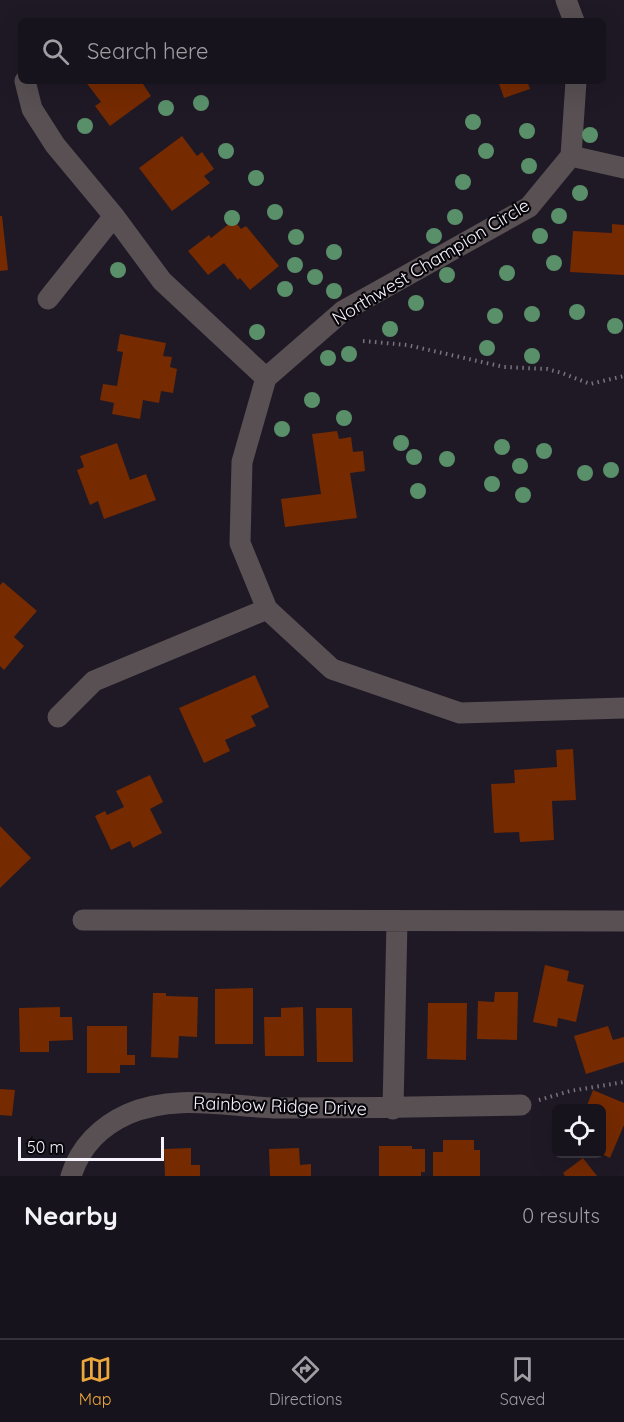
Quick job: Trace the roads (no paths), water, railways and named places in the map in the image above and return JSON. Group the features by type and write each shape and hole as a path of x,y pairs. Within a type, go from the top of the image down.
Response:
{"street":[{"path":"566,0 573,18"},
{"path":"27,84 32,109 55,145 114,216 162,281 266,378 242,462 240,543 267,609 332,669 460,713 624,708"},
{"path":"576,84 572,156 624,168"},
{"name":"Northwest Champion Circle","path":"266,378 343,310 529,207 572,156"},
{"path":"48,299 114,216"},
{"path":"58,717 94,681 267,609"},
{"path":"83,920 619,921"},
{"path":"393,1109 397,921"},
{"name":"Rainbow Ridge Drive","path":"71,1176 82,1152 99,1131 129,1114 165,1104 211,1102 260,1107 393,1109 521,1105"}]}
